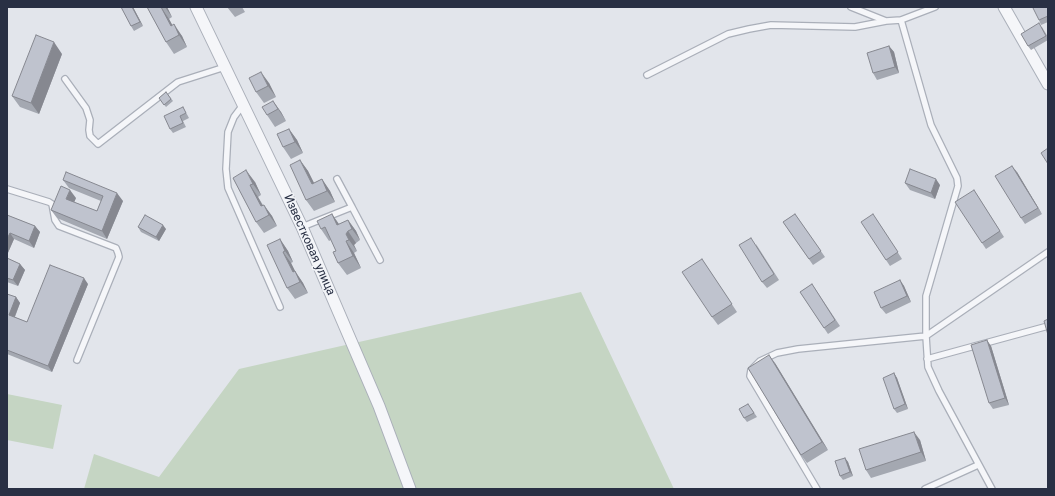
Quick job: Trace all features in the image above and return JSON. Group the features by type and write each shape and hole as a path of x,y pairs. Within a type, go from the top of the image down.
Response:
{"street":[{"name":"Известковая улица","path":"196,7 302,227 379,406 410,489"},
{"path":"1004,7 1040,73 1048,84"}],"lane":[{"path":"851,7 886,21"},
{"path":"647,75 728,34 749,28 771,26 855,27 886,21 901,20 935,7"},
{"path":"901,20 931,125 957,178 958,186 926,296 928,368 992,489"},
{"path":"65,79 86,108 90,120 90,136 98,144 178,82 225,67"},
{"path":"243,105 234,117 228,132 226,170 228,188 280,308"},
{"path":"337,179 380,260"},
{"path":"7,189 49,202 52,204 55,220 59,226 116,248 119,257 77,360"},
{"path":"302,227 352,207"},
{"path":"817,489 750,376 751,370 760,361 771,356 798,349 926,336 1048,252"},
{"path":"927,359 1048,326"},
{"path":"925,489 978,465"}],"green space":[{"path":"581,292 674,489 84,489 94,454 159,477 239,369"},
{"path":"7,394 62,405 53,449 7,440"}],"building":[{"path":"121,7 132,7 140,22 131,26"},
{"path":"147,7 161,7 171,26 174,24 179,35 166,42"},
{"path":"1048,7 1048,16 1039,20 1033,8"},
{"path":"1039,23 1046,36 1028,46 1021,34"},
{"path":"36,35 54,42 31,103 12,96"},
{"path":"889,46 895,67 873,73 867,53"},
{"path":"261,72 268,86 256,92 249,78"},
{"path":"166,92 171,99 164,105 159,98"},
{"path":"273,101 278,109 267,115 262,107"},
{"path":"183,107 186,113 180,116 183,123 170,129 164,116"},
{"path":"289,129 295,142 283,147 277,134"},
{"path":"1048,148 1048,164 1041,153"},
{"path":"300,160 312,184 322,179 327,191 306,200 290,165"},
{"path":"1012,166 1038,208 1021,218 995,176"},
{"path":"910,169 936,179 931,193 905,183"},
{"path":"246,170 253,184 250,185 261,206 264,205 269,215 256,222 233,178"},
{"path":"66,172 117,193 102,231 51,210 61,186 70,190 66,199 97,211 103,196 63,180"},
{"path":"974,190 1000,231 982,243 955,202"},
{"path":"332,214 337,225 348,220 352,229 346,234 349,240 346,241 353,256 338,263 333,252 336,251 325,227 321,229 317,221"},
{"path":"795,214 821,251 809,259 783,222"},
{"path":"873,214 898,252 886,260 861,222"},
{"path":"7,215 35,226 29,241 10,233 7,239"},
{"path":"145,215 163,225 156,237 138,227"},
{"path":"751,238 774,274 762,282 739,245"},
{"path":"280,239 285,251 283,252 300,282 287,288 267,245"},
{"path":"7,258 20,264 13,280 7,278"},
{"path":"702,259 732,304 712,317 682,272"},
{"path":"50,265 84,278 48,366 7,350 7,294 16,297 9,315 27,322"},
{"path":"900,280 907,296 881,308 874,292"},
{"path":"812,284 835,320 824,328 800,292"},
{"path":"1048,319 1048,335 1044,321"},
{"path":"987,340 1005,398 989,403 971,345"},
{"path":"769,355 822,442 801,455 748,368"},
{"path":"894,373 905,404 894,409 883,378"},
{"path":"748,404 754,413 744,418 739,409"},
{"path":"914,432 921,452 866,470 859,449"},
{"path":"845,458 850,472 840,476 835,461"}]}
